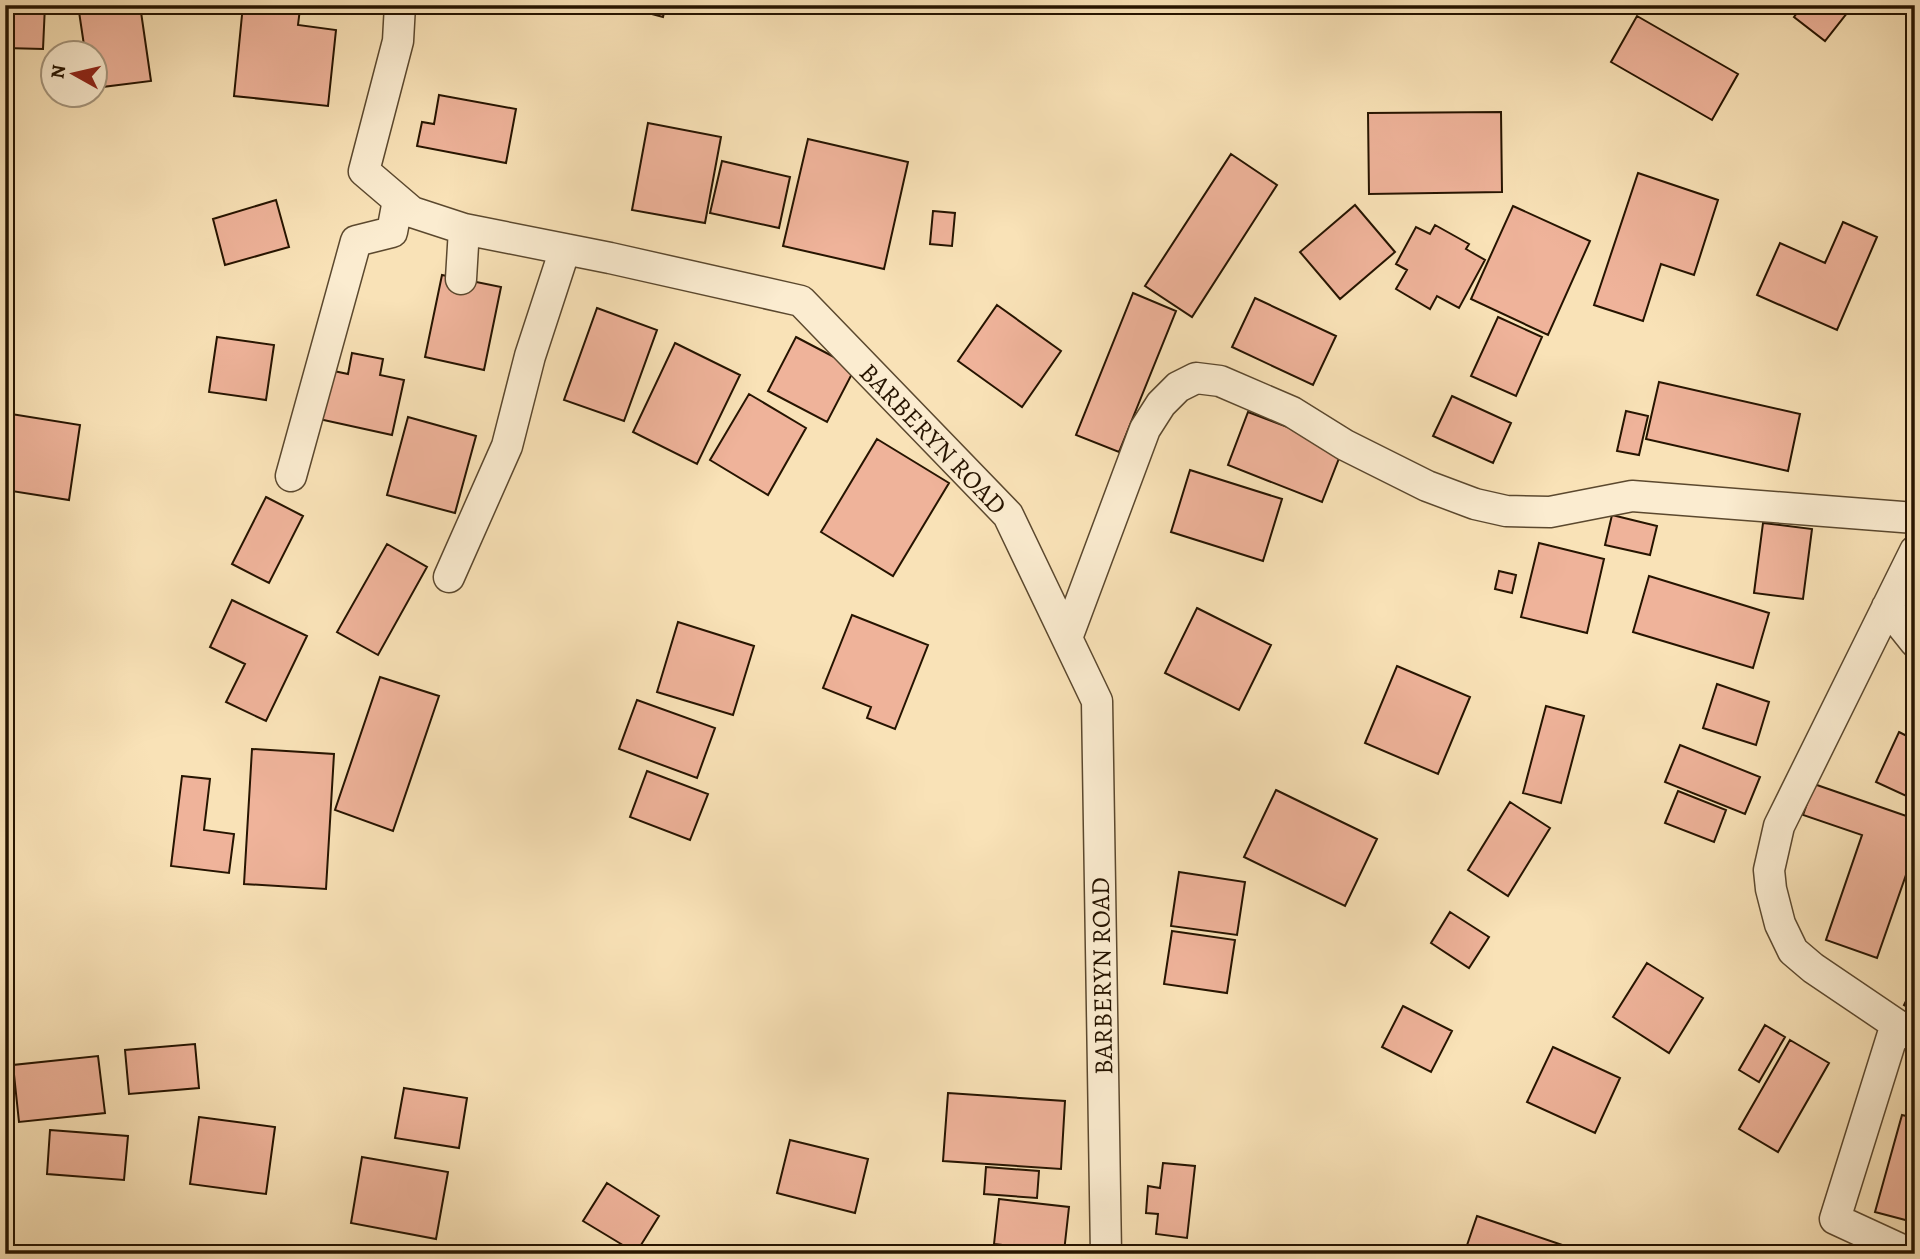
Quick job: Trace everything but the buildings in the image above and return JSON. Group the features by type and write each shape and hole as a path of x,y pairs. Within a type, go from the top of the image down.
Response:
{"street":[{"name":"BARBERYN ROAD","path":"400,5 398,41 364,171 412,212 464,229 801,301 1008,515 1097,701 1106,1254"},
{"path":"292,476 356,241 393,232 398,200"},
{"path":"461,279 464,229"},
{"path":"449,577 507,446 530,356 565,249"},
{"path":"1067,638 1145,429 1161,404 1178,387 1196,379 1220,381 1292,412 1345,445 1427,486 1475,504 1506,511 1550,512 1632,496 1915,518"},
{"path":"1911,1254 1835,1219 1905,1031 1813,968 1793,951 1780,924 1769,870 1779,825 1915,551"},
{"path":"1887,607 1915,642"}]}
